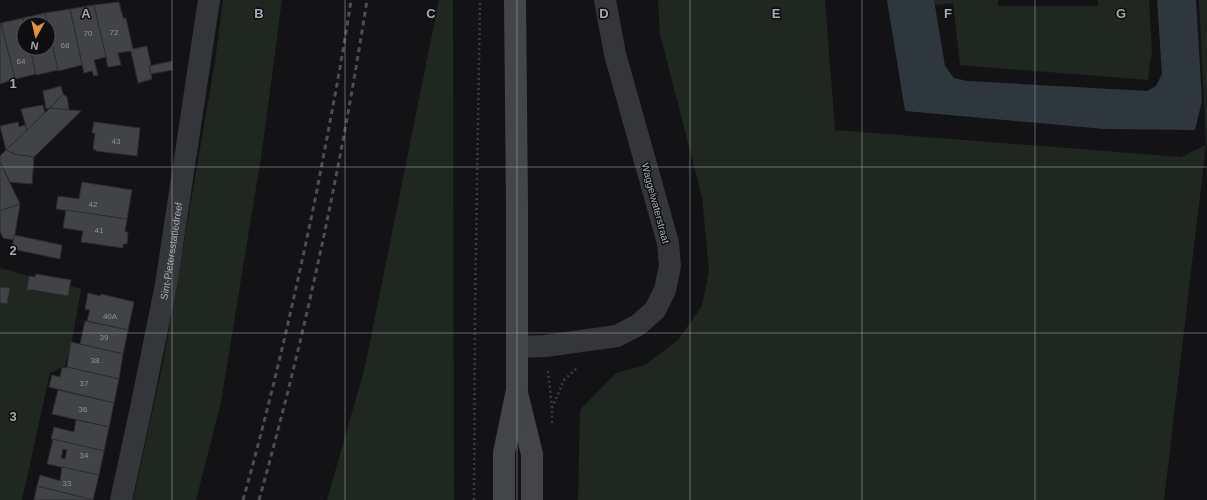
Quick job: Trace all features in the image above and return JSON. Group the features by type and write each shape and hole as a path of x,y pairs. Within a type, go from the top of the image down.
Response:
{"main road":[{"path":"504,500 504,453 516,390 517,347 515,0"},
{"path":"516,390 532,454 532,500"}],"street":[{"name":"Sint-Pietersstatiedreef","path":"121,500 166,285 209,0"},
{"name":"Waggelwaterstraat","path":"517,347 550,346 617,336 638,325 655,310 665,290 670,266 668,243 615,54 604,0"}],"path":[{"path":"474,500 475,292 480,0"}],"shaded area":[{"path":"223,0 282,0 262,151 221,402 196,500 133,500 164,358 215,61"},
{"path":"439,0 453,0 454,500 327,500 365,367"},
{"path":"658,0 825,0 835,130 1181,157 1206,145 1164,500 578,500 580,410 616,373 645,365 678,340 702,306 709,270 702,197 660,34"},
{"path":"887,0 934,0 945,66 954,78 967,81 1147,91 1156,86 1162,74 1157,0 1196,0 1202,101 1195,130 1104,129 905,111"},
{"path":"934,0 998,0 998,6 1098,6 1098,0 1149,0 1152,51 1148,80 960,65 953,3 935,5"},
{"path":"1199,0 1207,0 1206,145"},
{"path":"1,268 29,276 27,290 68,296 70,286 81,289 72,341 65,366 50,373 22,500 0,500 0,303 7,304 10,288 0,287"}],"building":[{"path":"119,2 123,18 126,18 133,49 147,46 152,79 138,83 131,51 118,53 121,65 108,67 94,5"},
{"path":"94,5 106,57 94,60 98,75 94,76 92,71 84,73 70,9"},
{"path":"70,9 82,65 58,71 55,56 56,56 56,16 46,16 45,13"},
{"path":"45,13 46,16 32,16"},
{"path":"16,20 16,56 32,56 36,74 15,79 1,23"},
{"path":"1,23 15,79 0,84 0,24"},
{"path":"32,56 55,56 58,70 36,75"},
{"path":"172,61 172,70 151,74 149,66"},
{"path":"61,86 63,94 50,108 46,109 43,91"},
{"path":"63,94 67,97 69,110 50,108"},
{"path":"43,105 45,113 27,130 21,109"},
{"path":"50,108 81,111 34,157 14,154 6,150"},
{"path":"18,122 19,127 25,125 27,130 6,150 0,126"},
{"path":"94,122 140,128 137,156 96,151 93,149 95,133 92,133"},
{"path":"6,150 14,154 34,157 32,184 10,182 0,162 0,156"},
{"path":"0,162 20,204 0,211"},
{"path":"82,182 132,190 127,219 56,209 58,196 79,199"},
{"path":"20,204 14,240 3,238 0,231 0,211"},
{"path":"66,210 127,219 125,232 128,232 127,244 123,244 123,248 81,242 83,231 63,228"},
{"path":"14,235 62,245 60,259 12,249"},
{"path":"36,274 71,280 68,296 27,290 29,276 35,277"},
{"path":"0,287 10,288 7,304 0,303"},
{"path":"88,293 100,296 101,294 134,302 128,330 87,321 90,310 85,309"},
{"path":"85,321 128,330 123,354 80,344"},
{"path":"71,342 123,354 119,379 67,367"},
{"path":"62,367 119,379 114,403 49,387 52,375 60,377"},
{"path":"58,390 114,403 109,427 52,414"},
{"path":"76,420 109,427 104,451 51,439 54,427 74,432"},
{"path":"53,439 104,451 99,475 47,464","holes":["63,449 67,450 65,459 61,458"]},
{"path":"62,467 99,475 93,500 37,486 40,475 60,481"},
{"path":"37,486 93,500 34,500"}],"railway":[{"path":"243,500 273,388 307,238 334,100 351,0"},
{"path":"259,500 307,314 334,189 367,0"}]}
